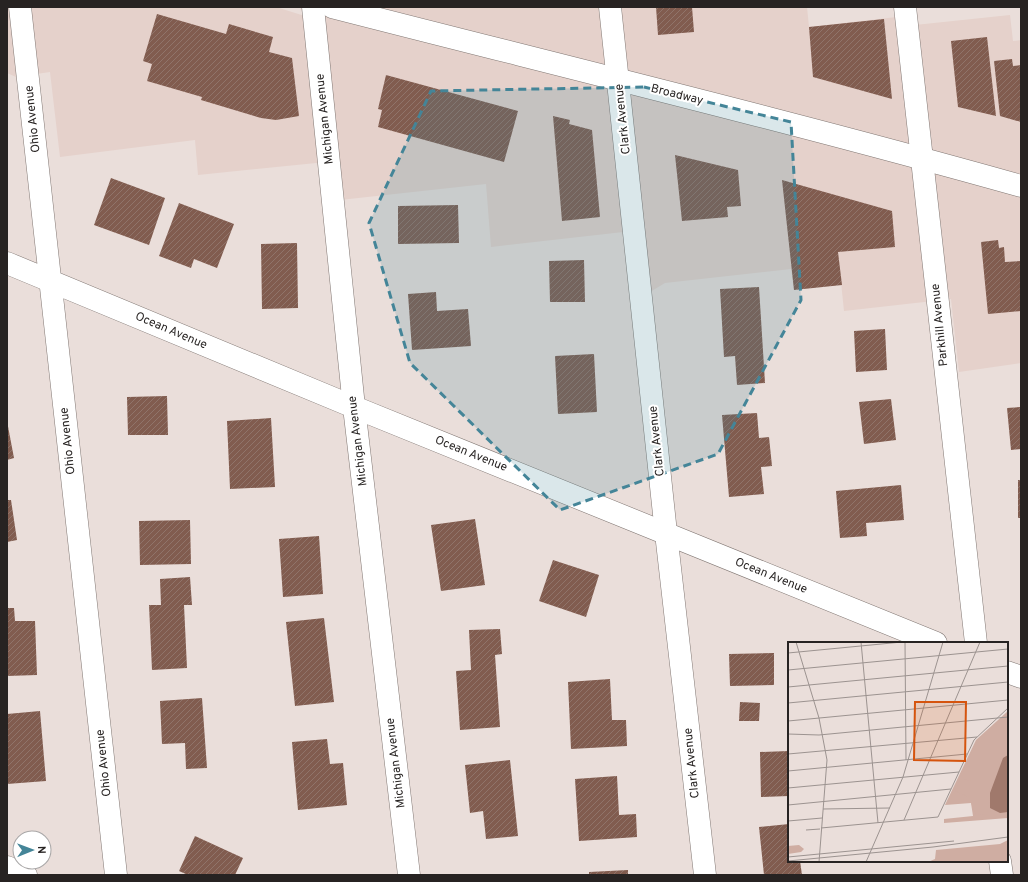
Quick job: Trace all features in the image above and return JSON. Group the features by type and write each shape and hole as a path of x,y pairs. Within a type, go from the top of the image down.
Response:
{"street":[{"name":"Ohio Avenue","path":"20,7 116,875"},
{"name":"Michigan Avenue","path":"313,7 354,407 409,875"},
{"name":"Broadway","path":"332,7 922,158 1021,186"},
{"name":"Clark Avenue","path":"610,7 619,80 666,533 705,875"},
{"name":"Parkhill Avenue","path":"905,7 976,642"},
{"name":"Ocean Avenue","path":"7,263 354,407 934,642"},
{"path":"1008,672 1021,677"},
{"path":"1000,862 1002,875"},
{"path":"7,867 26,875"}],"highlighted area":[{"path":"644,87 791,122 801,300 718,454 560,510 410,363 369,223 431,91"}],"shaded area":[{"path":"7,7 276,7 324,22 322,7 807,7 809,27 914,15 915,25 1010,15 1013,41 1021,40 1021,363 959,372 951,299 844,311 841,282 794,290 791,269 665,283 650,292 641,230 491,247 486,184 340,200 336,161 198,175 195,140 60,157 50,72 16,77 7,73"}],"building":[{"path":"656,7 692,7 694,32 658,35"},
{"path":"157,14 226,34 229,24 273,37 269,52 292,58 299,116 276,120 261,118 201,100 202,97 147,81 152,64 143,61"},
{"path":"884,19 892,99 813,77 809,27"},
{"path":"987,37 996,116 958,107 951,41"},
{"path":"1012,59 1013,66 1021,65 1021,122 1000,116 994,61"},
{"path":"386,75 518,111 504,162 378,127 382,110 378,109"},
{"path":"553,116 570,120 569,124 592,130 600,217 562,221"},
{"path":"675,155 738,170 741,206 727,207 728,217 682,221"},
{"path":"111,178 165,198 149,245 94,225"},
{"path":"782,180 892,211 895,247 838,252 842,285 794,290"},
{"path":"179,203 234,224 217,268 194,259 191,268 159,256"},
{"path":"458,205 459,243 398,244 398,206"},
{"path":"998,240 999,248 1004,247 1005,262 1021,261 1021,311 988,314 981,242"},
{"path":"297,243 298,308 262,309 261,244"},
{"path":"584,260 585,302 550,302 549,261"},
{"path":"759,287 765,383 737,385 735,356 724,357 720,289"},
{"path":"436,292 437,311 468,309 471,346 412,350 408,294"},
{"path":"885,329 887,370 856,372 854,331"},
{"path":"594,354 597,412 558,414 555,356"},
{"path":"167,396 168,435 128,435 127,397"},
{"path":"891,399 896,440 864,444 859,402"},
{"path":"1021,407 1021,449 1011,450 1007,408"},
{"path":"757,413 759,438 769,437 772,466 761,467 764,494 729,497 722,415"},
{"path":"271,418 275,487 230,489 227,421"},
{"path":"7,421 14,458 7,460"},
{"path":"1018,480 1021,480 1021,518 1018,518"},
{"path":"901,485 904,520 866,523 867,536 840,538 836,491"},
{"path":"7,500 11,500 17,540 7,542"},
{"path":"475,519 485,585 441,591 431,525"},
{"path":"190,520 191,564 140,565 139,521"},
{"path":"319,536 323,594 283,597 279,539"},
{"path":"553,560 599,575 586,617 539,601"},
{"path":"190,577 192,605 184,605 187,668 152,670 149,605 161,605 160,579"},
{"path":"7,608 14,608 15,621 35,621 37,675 7,676"},
{"path":"324,618 334,702 295,706 286,622"},
{"path":"500,629 502,654 495,655 500,727 460,730 456,671 471,670 469,630"},
{"path":"774,653 774,685 730,686 729,654"},
{"path":"610,679 612,720 626,720 627,746 571,749 568,682"},
{"path":"202,698 207,768 186,769 185,743 162,744 160,701"},
{"path":"740,702 760,703 759,721 739,721"},
{"path":"40,711 46,781 7,784 7,714"},
{"path":"327,739 330,764 343,763 347,805 298,810 292,742"},
{"path":"788,751 788,796 761,797 760,752"},
{"path":"510,760 518,836 486,839 483,811 470,813 465,765"},
{"path":"617,776 619,815 636,814 637,837 579,841 575,779"},
{"path":"788,824 788,862 800,862 802,875 764,875 759,827"},
{"path":"195,836 243,858 235,875 188,875 179,871"},
{"path":"628,870 628,875 589,875 589,872"}]}
